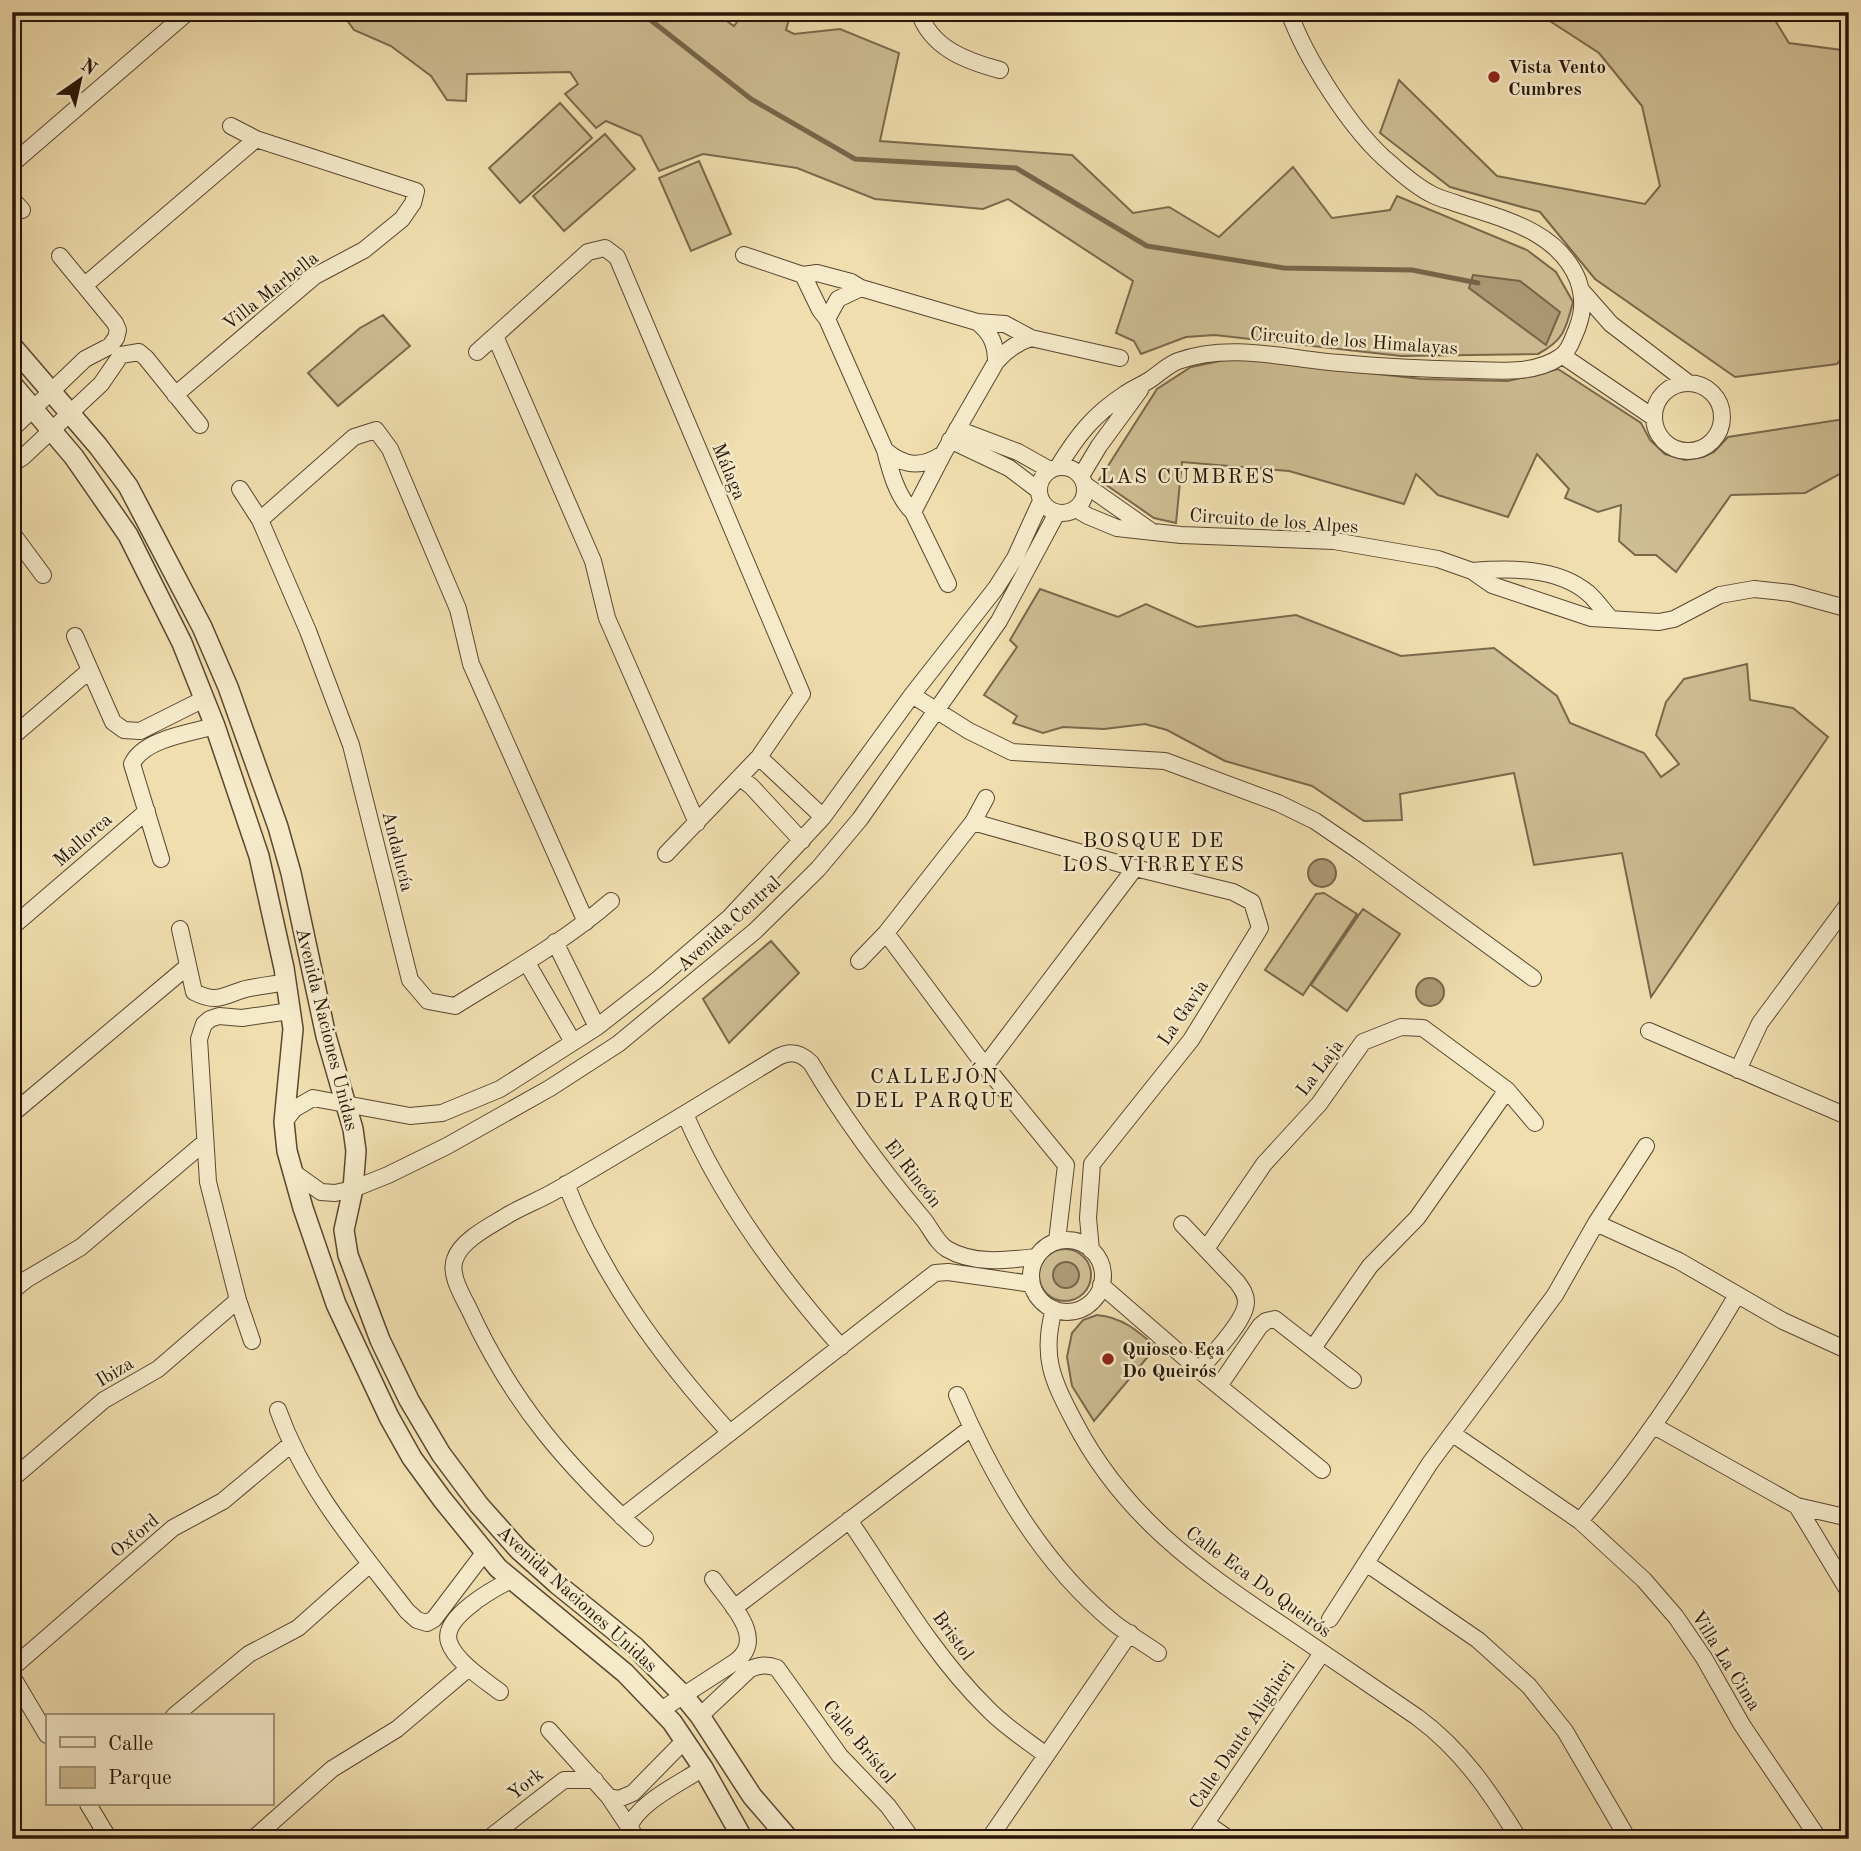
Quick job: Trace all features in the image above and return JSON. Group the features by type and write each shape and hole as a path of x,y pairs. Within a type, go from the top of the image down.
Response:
{"street":[{"path":"12,164 188,12"},
{"path":"919,12 923,26 944,47 962,58 1000,70"},
{"path":"1289,12 1298,38 1365,140 1391,165 1433,195 1525,226 1553,244 1571,263 1584,306 1581,322 1563,356 1653,417"},
{"name":"Villa Marbella","path":"175,395 315,276 364,250 401,219 413,204 416,191 256,139 231,126"},
{"path":"85,285 256,139"},
{"name":"Málaga","path":"477,352 589,252 605,248 617,257 802,694 759,757"},
{"path":"744,255 803,275 817,273 852,282 861,288 977,322 1005,324 1031,338 1120,358"},
{"path":"12,429 85,359 110,346 116,338 118,330 115,323 60,256"},
{"path":"803,275 827,319 886,450 889,467 906,505 913,512 948,584"},
{"path":"827,319 838,299 861,288"},
{"path":"1581,289 1611,324 1687,382"},
{"path":"977,322 986,329 992,339 996,362"},
{"path":"495,336 593,561 607,618 697,823"},
{"path":"913,512 996,362 1005,351 1031,338"},
{"name":"Avenida Naciones Unidas","path":"12,346 70,412 128,486 176,574 217,662 278,827 296,895 326,1036 353,1129 356,1151 353,1189 344,1230 348,1255 380,1340 410,1400 441,1454 479,1505 519,1550 635,1647 683,1695 700,1716 752,1797 789,1839"},
{"path":"12,464 23,457 101,384 121,355 134,352 139,352 146,358 200,425"},
{"name":"Circuito de los Himalayas","path":"1054,468 1078,433 1093,418 1127,392 1176,361 1228,352 1264,353 1339,363 1500,371 1527,369 1563,356"},
{"name":"Circuito de los Himalayas","path":"1083,480 1118,418 1146,382"},
{"path":"1687,382 1710,390 1718,398 1723,413 1721,429 1713,442 1699,450 1683,451 1668,445 1657,433 1653,417 1656,404 1663,393 1674,385 1687,382"},
{"name":"Avenida Naciones Unidas","path":"12,384 52,429 100,492 128,535 193,671 215,726 260,856 286,982 293,1029 284,1122 287,1151 336,1304 389,1417 412,1458 484,1553 511,1580 625,1673 662,1710 704,1768 743,1839"},
{"path":"260,520 354,437 376,430 390,449 458,609 471,664 586,922"},
{"path":"886,450 906,463 918,464 930,462 950,441"},
{"path":"950,441 1018,452 1054,468 1066,467 1153,532"},
{"path":"950,441 1009,468 1040,496 1048,509 1057,513 1067,513 1082,502 1085,493 1083,480"},
{"path":"1040,496 1044,475 1054,468"},
{"name":"Andalucía","path":"240,489 260,520 308,631 351,745 410,980 428,1001 455,1006 555,942"},
{"name":"Avenida Central","path":"284,1122 294,1109 313,1098 410,1116 442,1113 500,1089 597,1027 657,980 730,917 824,817 912,695 996,588 1015,558 1040,496"},
{"name":"Circuito de los Alpes","path":"1076,509 1117,528 1334,541 1438,559 1472,571 1492,585 1591,618 1644,622 1667,620 1720,595 1755,589 1791,593 1849,609"},
{"name":"Avenida Central","path":"293,1172 321,1192 335,1193 353,1189 447,1146 550,1088 618,1044 755,931 818,869 860,819 937,712 1013,598 1057,513"},
{"path":"15,542 43,575"},
{"name":"Circuito de los Alpes","path":"1472,571 1507,568 1564,579 1588,593 1610,618"},
{"path":"996,588 1013,598"},
{"path":"75,636 113,722 124,730 140,731 204,699"},
{"path":"193,671 217,662"},
{"path":"12,737 90,670"},
{"path":"912,695 937,712 1012,752 1164,761 1278,803 1315,821 1533,978"},
{"path":"161,859 132,764 138,753 148,746 215,726"},
{"path":"869,755 893,773"},
{"path":"666,854 759,757 824,817"},
{"path":"740,778 751,786 802,841"},
{"path":"859,961 886,933 973,822 986,798"},
{"name":"Mallorca","path":"12,927 147,811"},
{"name":"La Gavia","path":"973,822 1135,868 1233,892 1252,902 1260,928 1191,1040 1092,1164 1088,1218 1091,1250"},
{"path":"985,1066 1135,868"},
{"path":"270,902 296,895"},
{"path":"597,1027 555,942 586,922 611,901"},
{"path":"1738,1070 1760,1023 1849,903"},
{"path":"180,929 194,992 215,999 242,990 286,982"},
{"path":"886,933 985,1066 1066,1165 1058,1241"},
{"path":"527,962 573,1042"},
{"path":"12,1114 188,966"},
{"path":"657,980 672,1001"},
{"path":"252,1341 238,1300 208,1182 199,1039 204,1024 219,1016 242,1018 290,1011"},
{"name":"La Laja","path":"1206,1249 1264,1164 1319,1104 1363,1042 1401,1027 1423,1028 1507,1090 1535,1123"},
{"path":"1649,1031 1849,1117"},
{"name":"El Rincón","path":"645,1538 572,1467 530,1415 486,1347 453,1268 457,1254 481,1233 778,1057 792,1052 811,1063 867,1148 947,1249 977,1259 1001,1261 1037,1257"},
{"path":"1313,1348 1370,1266 1417,1218 1507,1090"},
{"path":"685,1114 714,1172 760,1245 841,1347"},
{"path":"12,1291 81,1247 205,1142"},
{"path":"1330,1619 1412,1490 1555,1295 1596,1223 1646,1146"},
{"path":"566,1184 584,1228 627,1303 663,1354 730,1433"},
{"path":"1596,1223 1679,1261 1796,1327 1849,1351"},
{"path":"1182,1224 1237,1282 1244,1291 1246,1301 1241,1319 1199,1370"},
{"path":"1058,1241 1075,1241 1091,1250 1101,1266 1101,1284 1097,1296 1078,1310 1066,1312 1054,1309 1040,1300 1032,1284 1031,1270 1042,1250 1058,1241"},
{"path":"622,1517 935,1273 948,1272 1032,1284"},
{"path":"1101,1284 1219,1387 1322,1470"},
{"path":"1580,1521 1654,1426 1737,1295"},
{"name":"Ibiza","path":"12,1479 104,1401 158,1369 238,1300"},
{"name":"Calle Eca Do Queirós","path":"1054,1309 1047,1334 1047,1348 1057,1386 1088,1445 1125,1497 1158,1533 1196,1566 1417,1717 1446,1740 1482,1781 1519,1839"},
{"path":"1219,1387 1266,1321 1275,1319 1353,1380"},
{"path":"957,1395 1009,1500 1054,1562 1114,1623 1158,1653"},
{"path":"278,1410 290,1445 328,1508 407,1611 417,1620 428,1623 440,1612 484,1553"},
{"path":"1654,1426 1797,1506 1849,1518"},
{"path":"733,1608 971,1428"},
{"name":"Villa La Cima","path":"1453,1434 1580,1521 1621,1557 1676,1617 1704,1658 1742,1725 1819,1839"},
{"name":"Oxford","path":"12,1668 173,1528 223,1501 290,1445"},
{"path":"1797,1506 1849,1592"},
{"name":"Bristol","path":"849,1520 925,1632 968,1688 988,1709 1046,1755"},
{"path":"176,1714 249,1654 298,1628 370,1563"},
{"path":"1366,1563 1478,1640 1529,1686 1565,1731 1628,1839"},
{"path":"662,1710 743,1656 750,1640 747,1627 713,1579"},
{"path":"500,1692 468,1668 449,1645 447,1634 450,1625 474,1604 511,1580"},
{"path":"989,1839 1130,1633"},
{"name":"Calle Dante Alighieri","path":"1195,1839 1322,1653"},
{"name":"Calle Brístol","path":"700,1716 750,1669 759,1665 777,1668 840,1756 888,1806 912,1839"},
{"path":"253,1839 332,1769 397,1729 468,1668"},
{"path":"12,1676 46,1733"},
{"path":"549,1730 609,1797 633,1833"},
{"path":"609,1797 619,1799 633,1793 685,1740"},
{"path":"633,1833 634,1816 642,1807 704,1768"},
{"name":"York","path":"488,1839 564,1780 595,1780"},
{"path":"89,1806 108,1839"},
{"path":"1206,1823 1229,1839"}],"green space":[{"path":"341,12 714,12 734,26 744,12 791,12 786,30 794,34 840,29 899,53 880,141 1072,155 1133,213 1169,207 1219,237 1293,167 1332,218 1390,210 1397,196 1527,250 1556,272 1573,302 1559,339 1538,354 1401,356 1215,335 1186,337 1141,354 1134,341 1116,333 1133,281 1008,199 983,209 875,199 797,168 703,154 659,171 641,136 606,121 596,128 565,94 578,84 570,72 467,74 466,101 447,100 431,76 391,46 354,30"},
{"path":"1536,12 1770,12 1789,43 1849,51 1849,348 1837,364 1735,377 1595,279 1540,212 1450,187 1380,133 1399,80 1497,176 1645,204 1660,186 1642,106 1599,53"},
{"path":"560,103 592,138 520,203 489,168"},
{"path":"605,134 635,169 564,231 533,196"},
{"path":"699,161 731,234 691,251 659,178"},
{"path":"383,315 410,346 338,406 308,373 360,328"},
{"path":"1234,358 1422,379 1508,381 1558,369 1641,423 1650,440 1665,454 1685,460 1714,452 1728,437 1845,419 1843,395 1849,393 1849,469 1805,493 1731,495 1676,572 1656,555 1635,555 1619,541 1621,505 1598,512 1565,498 1569,489 1537,454 1508,517 1438,495 1416,474 1404,504 1289,471 1182,462 1176,523 1154,518 1099,480 1157,389 1191,367"},
{"path":"1040,589 1118,617 1146,604 1197,627 1296,615 1401,656 1494,648 1557,696 1570,723 1644,753 1661,777 1679,764 1656,735 1666,702 1684,679 1747,664 1750,700 1793,708 1828,737 1651,997 1622,853 1534,865 1514,773 1400,794 1402,820 1364,821 1312,786 1225,761 1167,730 1145,724 1104,729 1063,727 1043,733 1013,723 1017,716 984,695 1017,647 1010,640"},
{"path":"1324,893 1357,914 1303,995 1265,970 1316,894"},
{"path":"1363,909 1400,934 1347,1011 1311,985"},
{"path":"771,941 799,973 729,1043 703,999"},
{"path":"1065,1249 1084,1256 1091,1275 1084,1294 1065,1301 1046,1294 1039,1275 1046,1256"},
{"path":"1097,1315 1122,1322 1156,1347 1094,1421 1072,1386 1067,1357 1072,1333 1083,1320"}],"shaded area":[{"path":"1473,275 1520,281 1560,312 1546,345 1469,288"},
{"path":"1322,859 1332,863 1336,873 1332,883 1322,887 1312,883 1308,873 1312,863"},
{"path":"1430,978 1440,982 1444,992 1440,1002 1430,1006 1420,1002 1416,992 1420,982"},
{"path":"1066,1262 1075,1266 1079,1275 1075,1284 1066,1288 1057,1284 1053,1275 1057,1266"}],"waterway":[{"path":"648,18 751,99 855,159 1016,168 1147,246 1284,268 1412,270 1478,283"}],"place":[{"name":"Vista Vento Cumbres","path":"1494,77"},
{"name":"Quiosco Eça Do Queirós","path":"1108,1359"}],"district":[{"name":"LAS CUMBRES","path":"1188,476"},
{"name":"BOSQUE DE LOS VIRREYES","path":"1154,852"},
{"name":"CALLEJÓN DEL PARQUE","path":"935,1088"}]}
